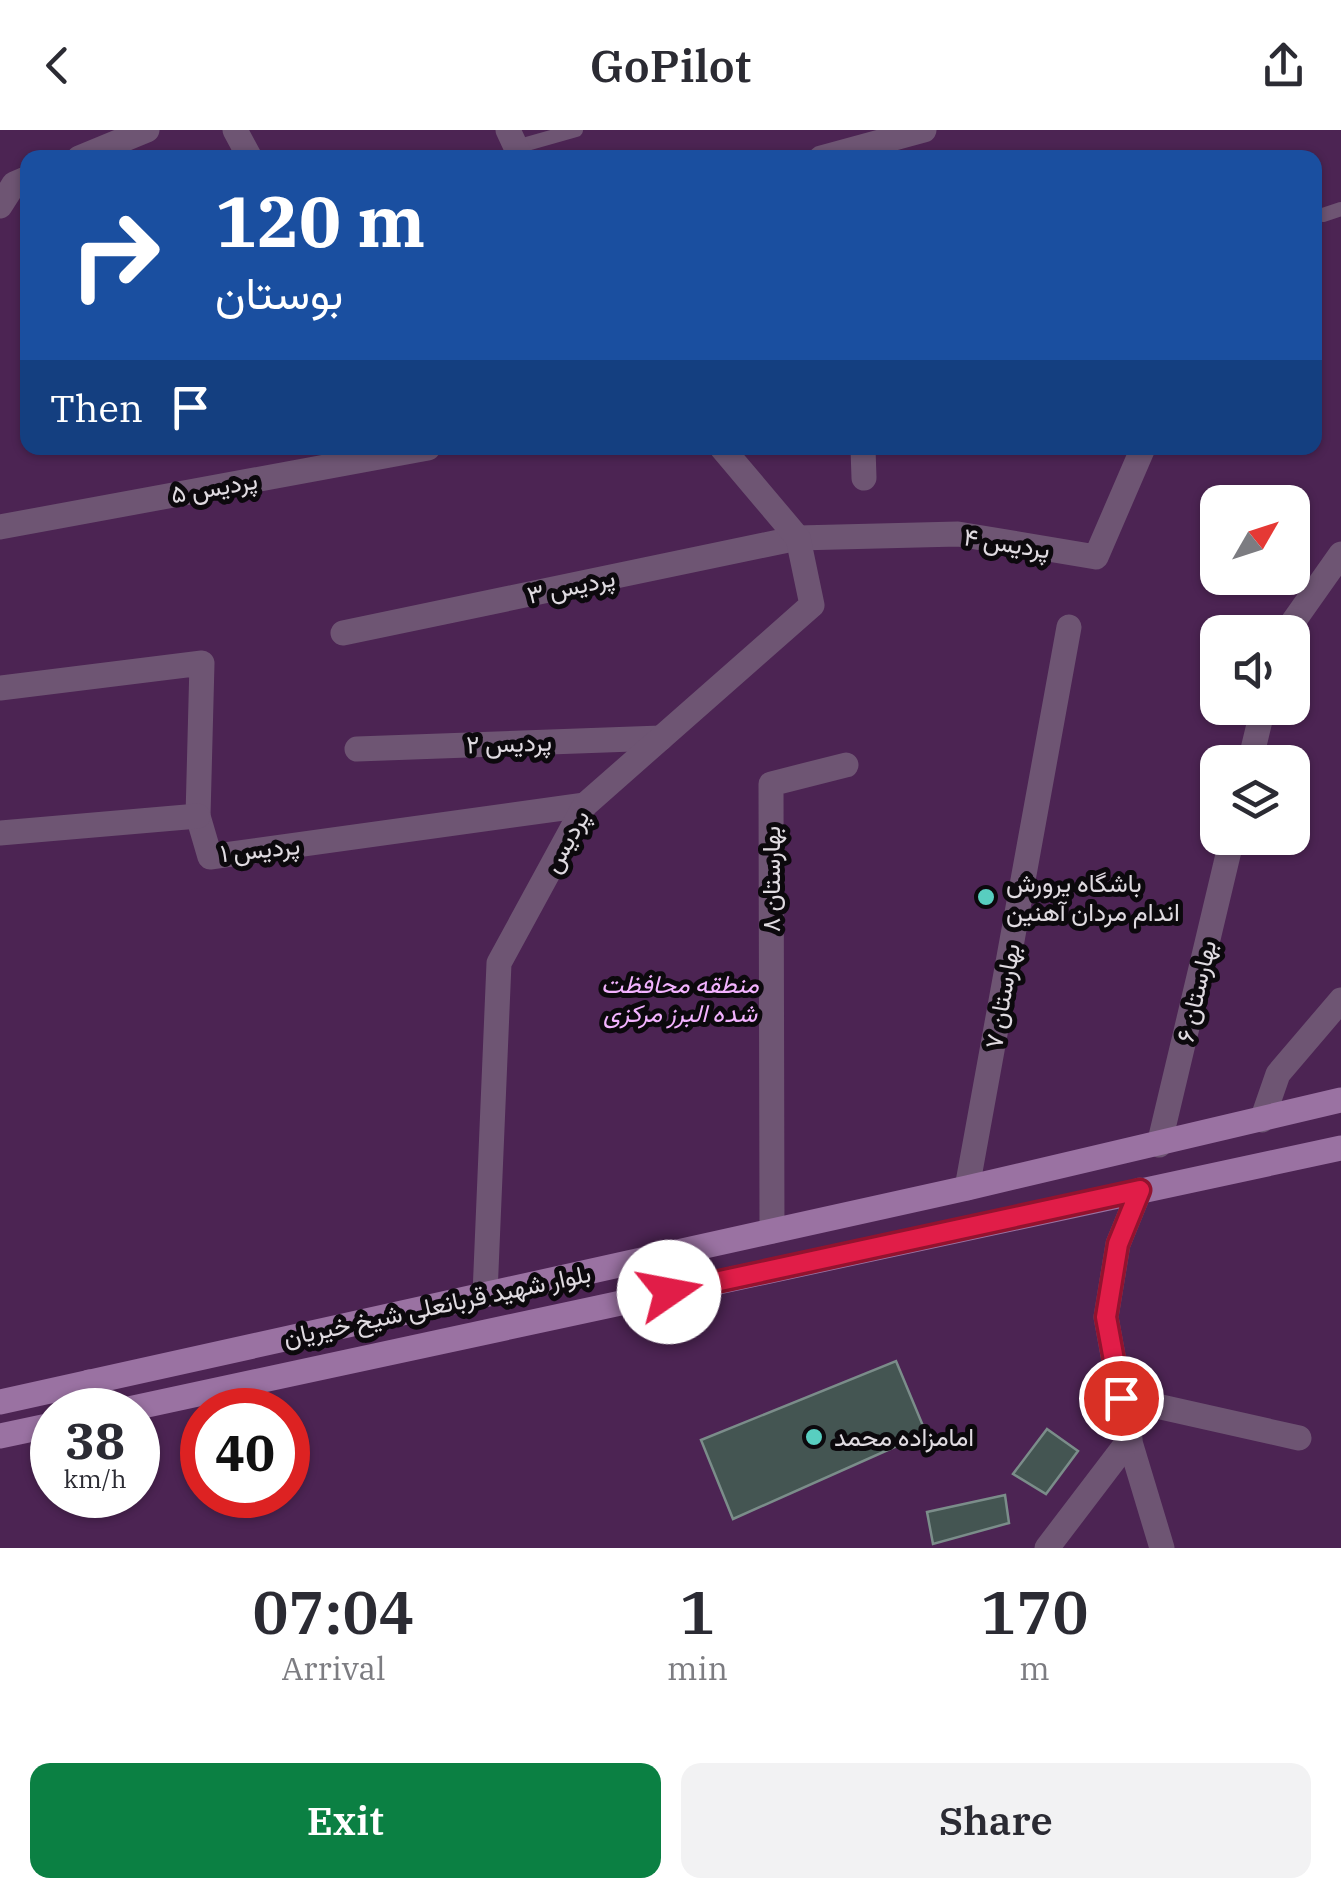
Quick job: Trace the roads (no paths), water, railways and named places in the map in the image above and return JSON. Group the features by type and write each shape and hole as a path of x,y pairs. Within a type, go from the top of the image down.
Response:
{"street":[{"path":"98,150 147,130"},
{"path":"850,150 924,130"},
{"path":"0,206 14,184 20,181"},
{"name":"پردیس ۵","path":"0,527 390,455"},
{"name":"پردیس","path":"485,1294 499,963 584,804 812,605 798,538 728,455"},
{"path":"863,455 864,478"},
{"name":"پردیس ۴","path":"798,538 958,534 1096,557 1136,455"},
{"name":"پردیس ۳","path":"343,633 798,538"},
{"path":"1298,615 1341,554"},
{"name":"بهارستان ۷","path":"967,1188 1069,627"},
{"name":"پردیس ۱","path":"0,688 202,663 198,816 210,857 584,804"},
{"name":"پردیس ۲","path":"357,749 662,738"},
{"name":"بهارستان ۸","path":"772,1232 771,784 846,764"},
{"path":"0,833 198,816"},
{"name":"بهارستان ۶","path":"1159,1145 1228,855"},
{"path":"1262,1120 1278,1074 1341,1000"},
{"name":"بلوار شهید قربانعلی شیخ خیریان","path":"0,1402 1159,1145 1341,1100"},
{"path":"160,1402 1341,1148"},
{"path":"1140,1190 1118,1244 1106,1317 1130,1440 1162,1548"},
{"path":"772,1232 778,1268"},
{"path":"88,1382 89,1388"},
{"path":"1121,1398 1299,1438"},
{"path":"0,1436 30,1430"},
{"path":"1046,1548 1130,1440"}],"lane":[{"path":"515,145 576,130"},
{"path":"1323,215 1341,209"}],"place":[{"name":"باشگاه پرورش اندام مردان آهنین","path":"986,897"},
{"name":"امامزاده محمد","path":"814,1437"}],"park label":[{"name":"منطقه محافظت شده البرز مرکزی","path":"680,998"}]}
